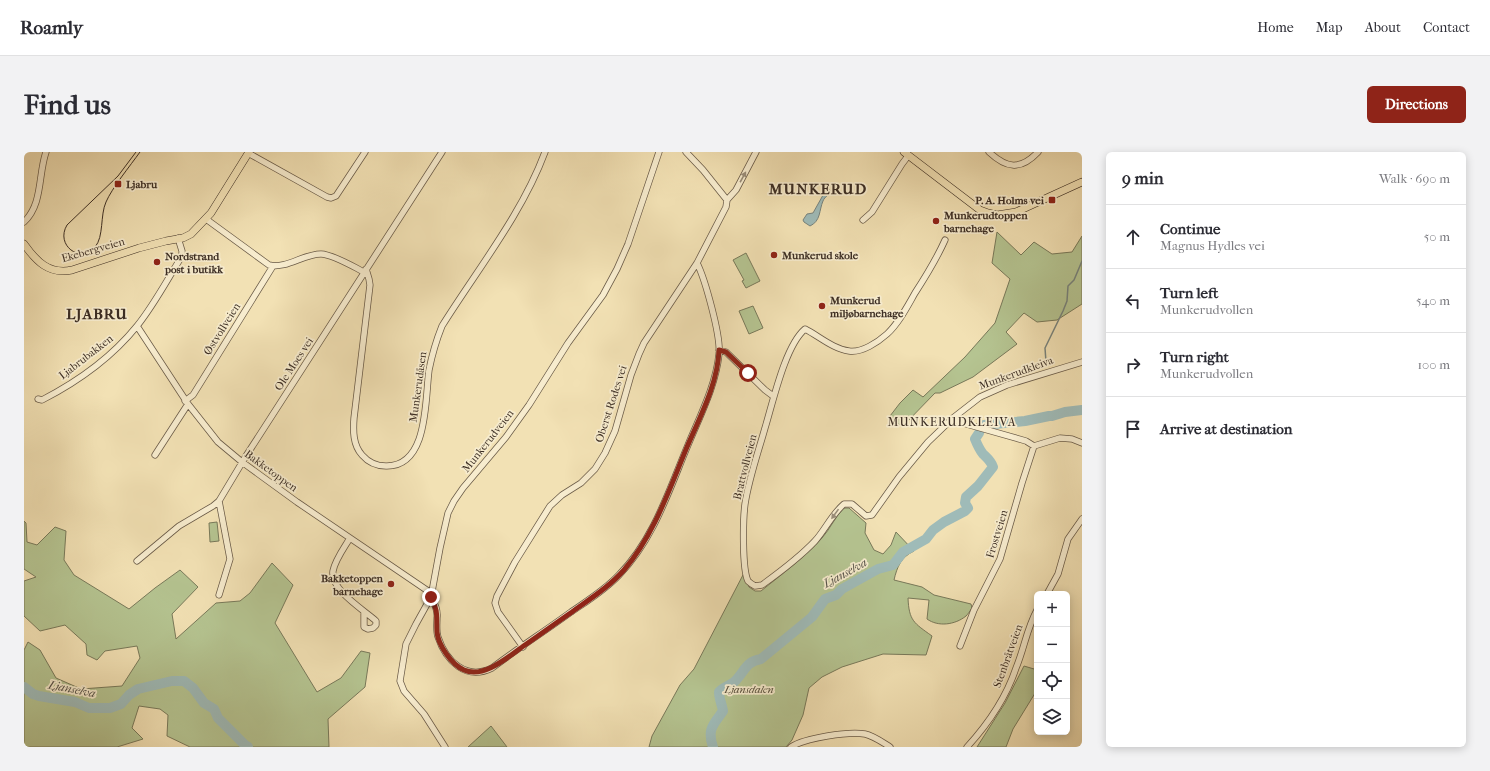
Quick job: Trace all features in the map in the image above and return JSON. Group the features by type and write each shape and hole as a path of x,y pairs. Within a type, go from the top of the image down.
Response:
{"main road":[{"name":"Ekebergveien","path":"24,244 35,257 46,266 54,271 63,272 150,245 178,238 185,232 196,228 206,219 248,152"},
{"path":"905,153 976,208 993,214 1016,212 1082,182"}],"street":[{"path":"24,222 33,211 36,202 46,152"},
{"path":"248,152 331,198 336,196 365,152"},
{"name":"Ole Moes vei","path":"137,561 174,530 219,501 242,462 442,152"},
{"name":"Munkerudåsen","path":"365,271 370,285 353,433 361,455 379,466 389,466 399,464 409,457 419,440 424,425 432,355 442,326 516,211 533,181 545,152"},
{"name":"Munkerudveien","path":"445,747 424,714 404,691 400,683 406,644 431,595 446,518 450,507 463,488 520,418 568,343 603,295 628,244 659,152"},
{"path":"686,152 727,200"},
{"name":"Oberst Rodes vei","path":"523,647 498,612 495,603 497,596 515,562 550,506 562,495 581,483 595,469 605,453 615,431 631,375 644,343 697,263 726,206 727,200 736,190 756,152"},
{"path":"989,152 1001,162 1012,166 1021,164 1038,152"},
{"path":"863,220 872,212 902,164 905,153"},
{"path":"206,219 269,265 279,266 323,254 365,271"},
{"name":"Ljabrubakken","path":"38,399 42,400 79,378 100,362 137,326 182,256 178,238"},
{"name":"Brattvollveien","path":"866,516 852,504 844,504 819,537 806,551 762,585 755,586 749,581 744,550 743,524 745,504 773,396 785,361 801,333 805,329 837,347 849,351 865,349 873,344 888,333 906,308 935,260 945,240"},
{"path":"431,595 438,616 438,637 449,657 455,664 464,670 473,673 488,670 523,647 583,604 617,577 628,564 646,540 660,513 703,410 718,360 719,350 714,320 707,290 697,263"},
{"name":"Østvollveien","path":"155,456 273,266"},
{"name":"Bakketoppen","path":"137,326 187,403 218,442 242,462 431,595"},
{"path":"719,350 726,352 773,396"},
{"name":"Munkerudkleiva","path":"866,516 874,513 928,442 953,418 980,397 992,390 1082,362"},
{"path":"953,418 959,422 1026,441 1034,446 1060,438 1068,438 1082,443"},
{"name":"Frostveien","path":"960,646 974,610 1000,559 1034,446"},
{"path":"219,501 230,559 219,595"},
{"path":"1048,591 1058,574 1068,539 1082,519"},
{"path":"350,538 333,569 333,577 334,581 344,594 364,612"},
{"name":"Stenbråtveien","path":"967,747 993,714 1007,690 1017,667 1026,634 1034,617"},
{"path":"791,747 800,742 816,738 859,733 870,736 890,747"}],"green space":[{"path":"997,232 1021,255 1034,242 1052,254 1072,252 1082,236 1082,304 1057,320 1037,322 1024,313 1006,332 1017,344 973,377 940,393 935,393 902,427 890,416 900,403 913,390 923,397 965,357 995,323 1010,279 992,263"},
{"path":"746,253 760,281 746,288 742,281 744,280 733,260"},
{"path":"753,306 763,328 749,334 739,311"},
{"name":"Ljansdalen","path":"844,508 849,508 866,523 865,533 874,550 883,554 891,545 896,532 914,551 906,556 900,563 894,580 922,587 934,595 971,604 972,608 968,614 962,619 952,623 941,624 931,622 927,619 929,600 908,598 911,617 921,628 932,636 926,655 883,654 842,667 822,677 809,688 803,715 792,740 786,747 649,747 652,736 680,685 694,669 744,573 749,587 755,591 761,591 793,566 815,545"},
{"path":"24,521 26,523 27,542 37,545 55,527 66,531 64,560 74,575 129,609 180,570 198,587 172,614 176,639 216,603 240,601 250,593 272,563 293,585 275,623 317,692 341,678 361,651 370,653 365,687 328,719 329,747 190,747 167,736 168,715 160,709 139,706 132,728 143,739 117,747 24,747 24,650 28,642 40,650 56,678 81,689 122,686 140,658 137,646 105,651 97,660 87,655 86,644 65,625 40,631 24,616 24,581 36,577 24,569"},
{"path":"217,522 219,541 210,542 209,523"},
{"path":"1024,666 1034,669 1034,695 1013,729 1006,747 977,747 1005,703"},
{"path":"491,726 507,747 468,747"}],"water":[{"path":"827,188 830,190 823,201 818,218 814,224 810,226 803,220 807,214 813,213"}],"waterway":[{"path":"1048,365 1046,362 1045,348 1067,301 1068,286 1074,280 1082,261"},
{"name":"Ljanselva","path":"984,425 1025,421 1065,412 1082,410"},
{"name":"Ljanselva","path":"713,747 711,741 711,731 723,711 719,695 721,690 733,683 749,664 761,659 812,617 825,599 836,595 842,589 878,569 893,565 903,552 926,539 933,530 968,508 965,503 966,497 978,486 993,467 990,461 980,450 975,439 979,433"},
{"name":"Ljanselva","path":"24,687 33,694 39,696 75,702 89,708 110,708 121,704 129,695 138,689 172,681 184,681 193,688 204,703 214,709 218,718 248,747"}],"tram line":[{"path":"136,152 118,176 67,225 64,232 64,239 71,250 76,253 83,254 89,252 98,243 106,202 140,152"}],"place":[{"name":"Ljabru","path":"118,184"},
{"name":"P. A. Holms vei","path":"1052,200"},
{"name":"Munkerudtoppen barnehage","path":"936,221"},
{"name":"Munkerud skole","path":"774,255"},
{"name":"Nordstrand post i butikk","path":"157,262"},
{"name":"Munkerud miljøbarnehage","path":"822,306"},
{"name":"Bakketoppen barnehage","path":"391,584"}],"district":[{"name":"MUNKERUD","path":"818,189"},
{"name":"LJABRU","path":"97,314"},
{"name":"MUNKERUDKLEIVA","path":"952,422"}],"route":[{"path":"431,597 436,607 438,616 438,637 444,651 455,664 464,670 473,673 488,670 523,647 605,588 624,570 646,540 660,513 703,410 712,384 719,350 726,352 748,373"}]}
